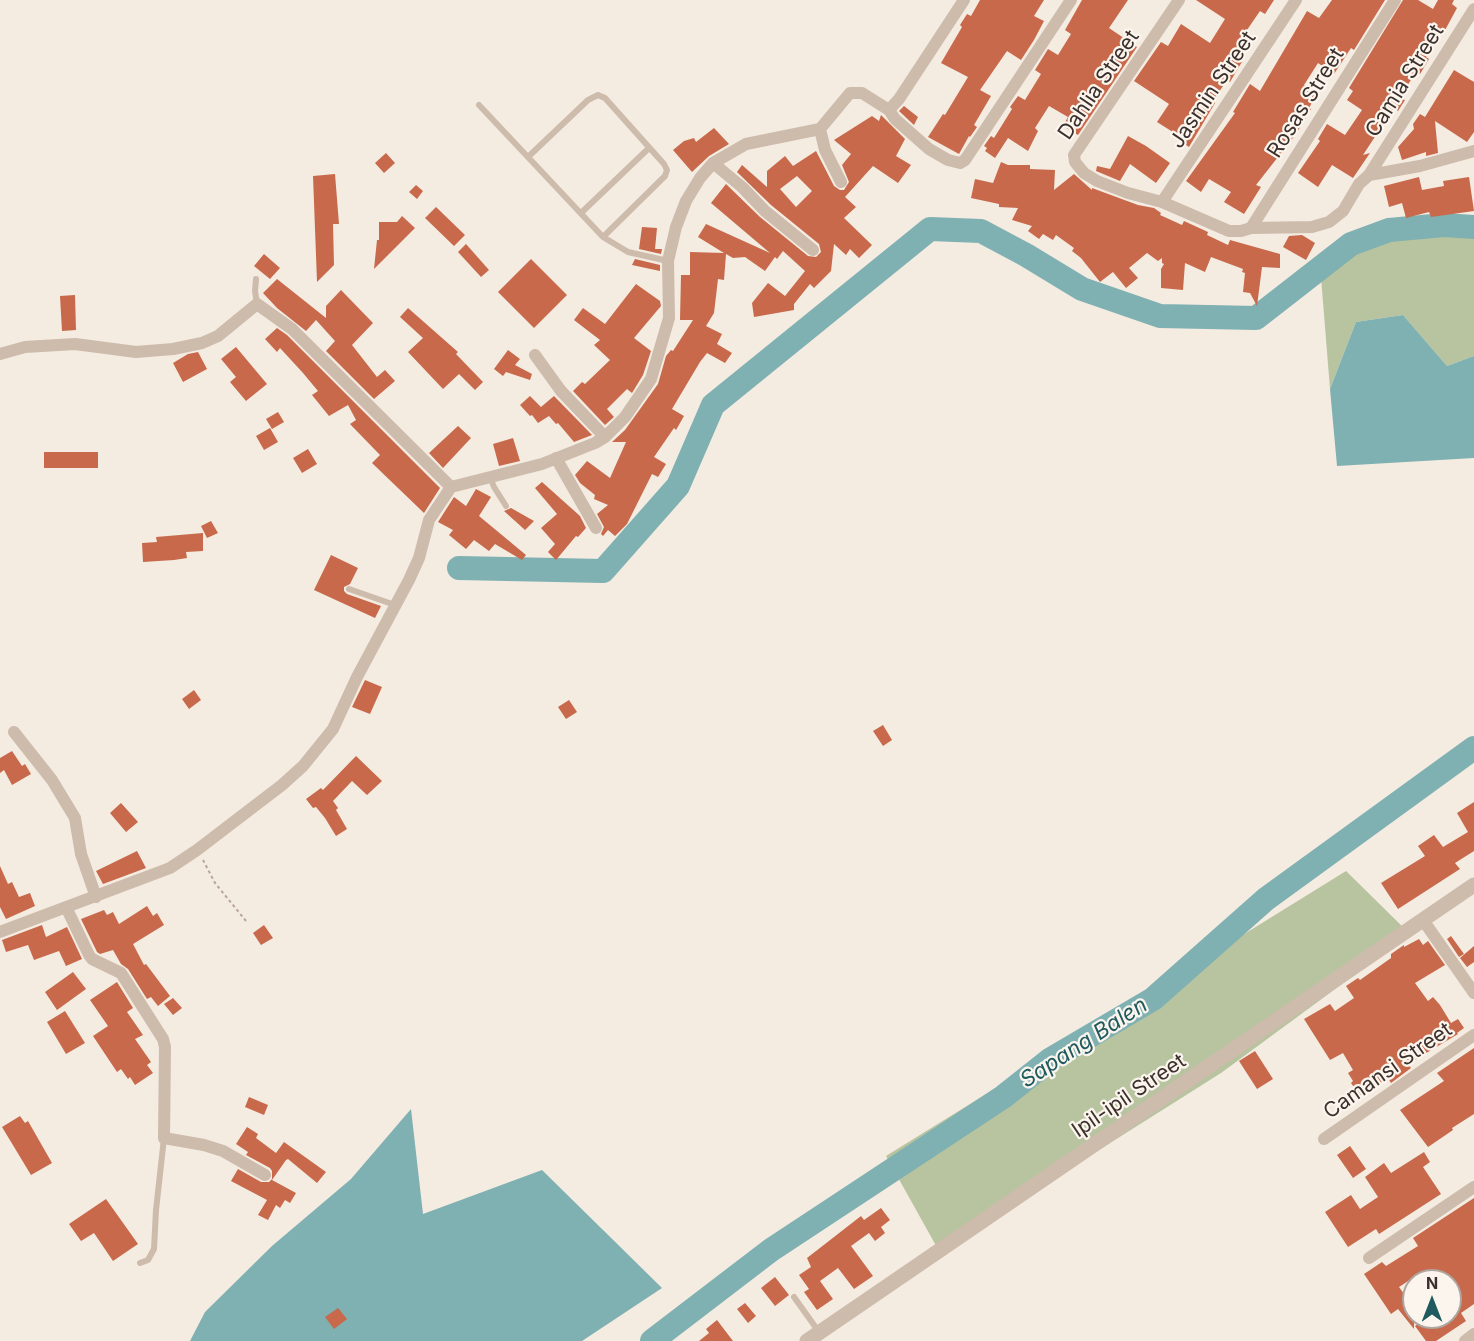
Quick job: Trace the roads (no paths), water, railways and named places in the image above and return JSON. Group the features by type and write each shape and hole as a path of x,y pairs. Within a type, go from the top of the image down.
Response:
{"street":[{"path":"890,110 964,0"},
{"path":"0,932 170,868 282,785 321,746 333,729 419,558 429,520 451,487 556,458 595,443 625,417 651,379 669,318 668,261 676,227 686,201 700,178 713,163 746,144 820,129 850,93 862,93 890,110 895,119 929,149 948,160 960,163 1071,0"},
{"name":"Dahlia Street","path":"1162,202 1128,193 1097,181 1084,174 1075,162 1074,155 1179,0"},
{"name":"Jasmin Street","path":"1162,202 1296,0"},
{"name":"Rosas Street","path":"1251,228 1395,0"},
{"name":"Camia Street","path":"1251,228 1312,227 1329,222 1343,211 1359,184 1369,175 1474,9"},
{"path":"820,129 825,150 841,182"},
{"path":"1369,175 1420,166 1474,151"},
{"path":"713,163 742,187 765,211 813,250"},
{"path":"1162,202 1228,231 1251,228"},
{"path":"0,354 25,346 75,344 136,352 172,349 202,343 218,336 257,304 265,307 292,329 451,487"},
{"path":"535,355 561,391 605,436"},
{"path":"556,458 596,528"},
{"path":"14,732 52,780 75,818 81,854 96,897"},
{"name":"Ipil-ipil Street","path":"813,1337 1474,885"},
{"path":"66,908 89,955 92,959 121,973 163,1039 165,1047 164,1138 223,1151 265,1174"},
{"path":"1423,920 1474,993"},
{"name":"Camansi Street","path":"1324,1139 1474,1035"},
{"path":"1369,1258 1474,1187"},
{"path":"1465,1341 1474,1334"}],"lane":[{"path":"528,157 588,100 598,95 605,98 667,170 665,176 603,237"},
{"path":"479,105 603,237 628,252 668,261"},
{"path":"581,213 649,148"},
{"path":"256,279 257,304"},
{"path":"490,477 506,506"},
{"path":"350,589 396,606"},
{"path":"140,1263 148,1260 154,1249 164,1138"},
{"path":"794,1297 813,1337"}],"water":[{"path":"1403,315 1447,366 1474,356 1474,458 1337,466 1330,389 1356,322"},
{"path":"411,1109 423,1214 542,1170 662,1288 582,1341 190,1341 205,1312 272,1246 351,1179"}],"waterway":[{"path":"459,568 603,571 678,486 713,405 930,229 981,231 1082,289 1160,316 1256,318 1351,244 1389,230 1444,225 1474,227"},
{"name":"Sapang Balen","path":"652,1341 771,1250 1003,1097 1051,1059 1153,999 1266,899 1474,748"}]}
